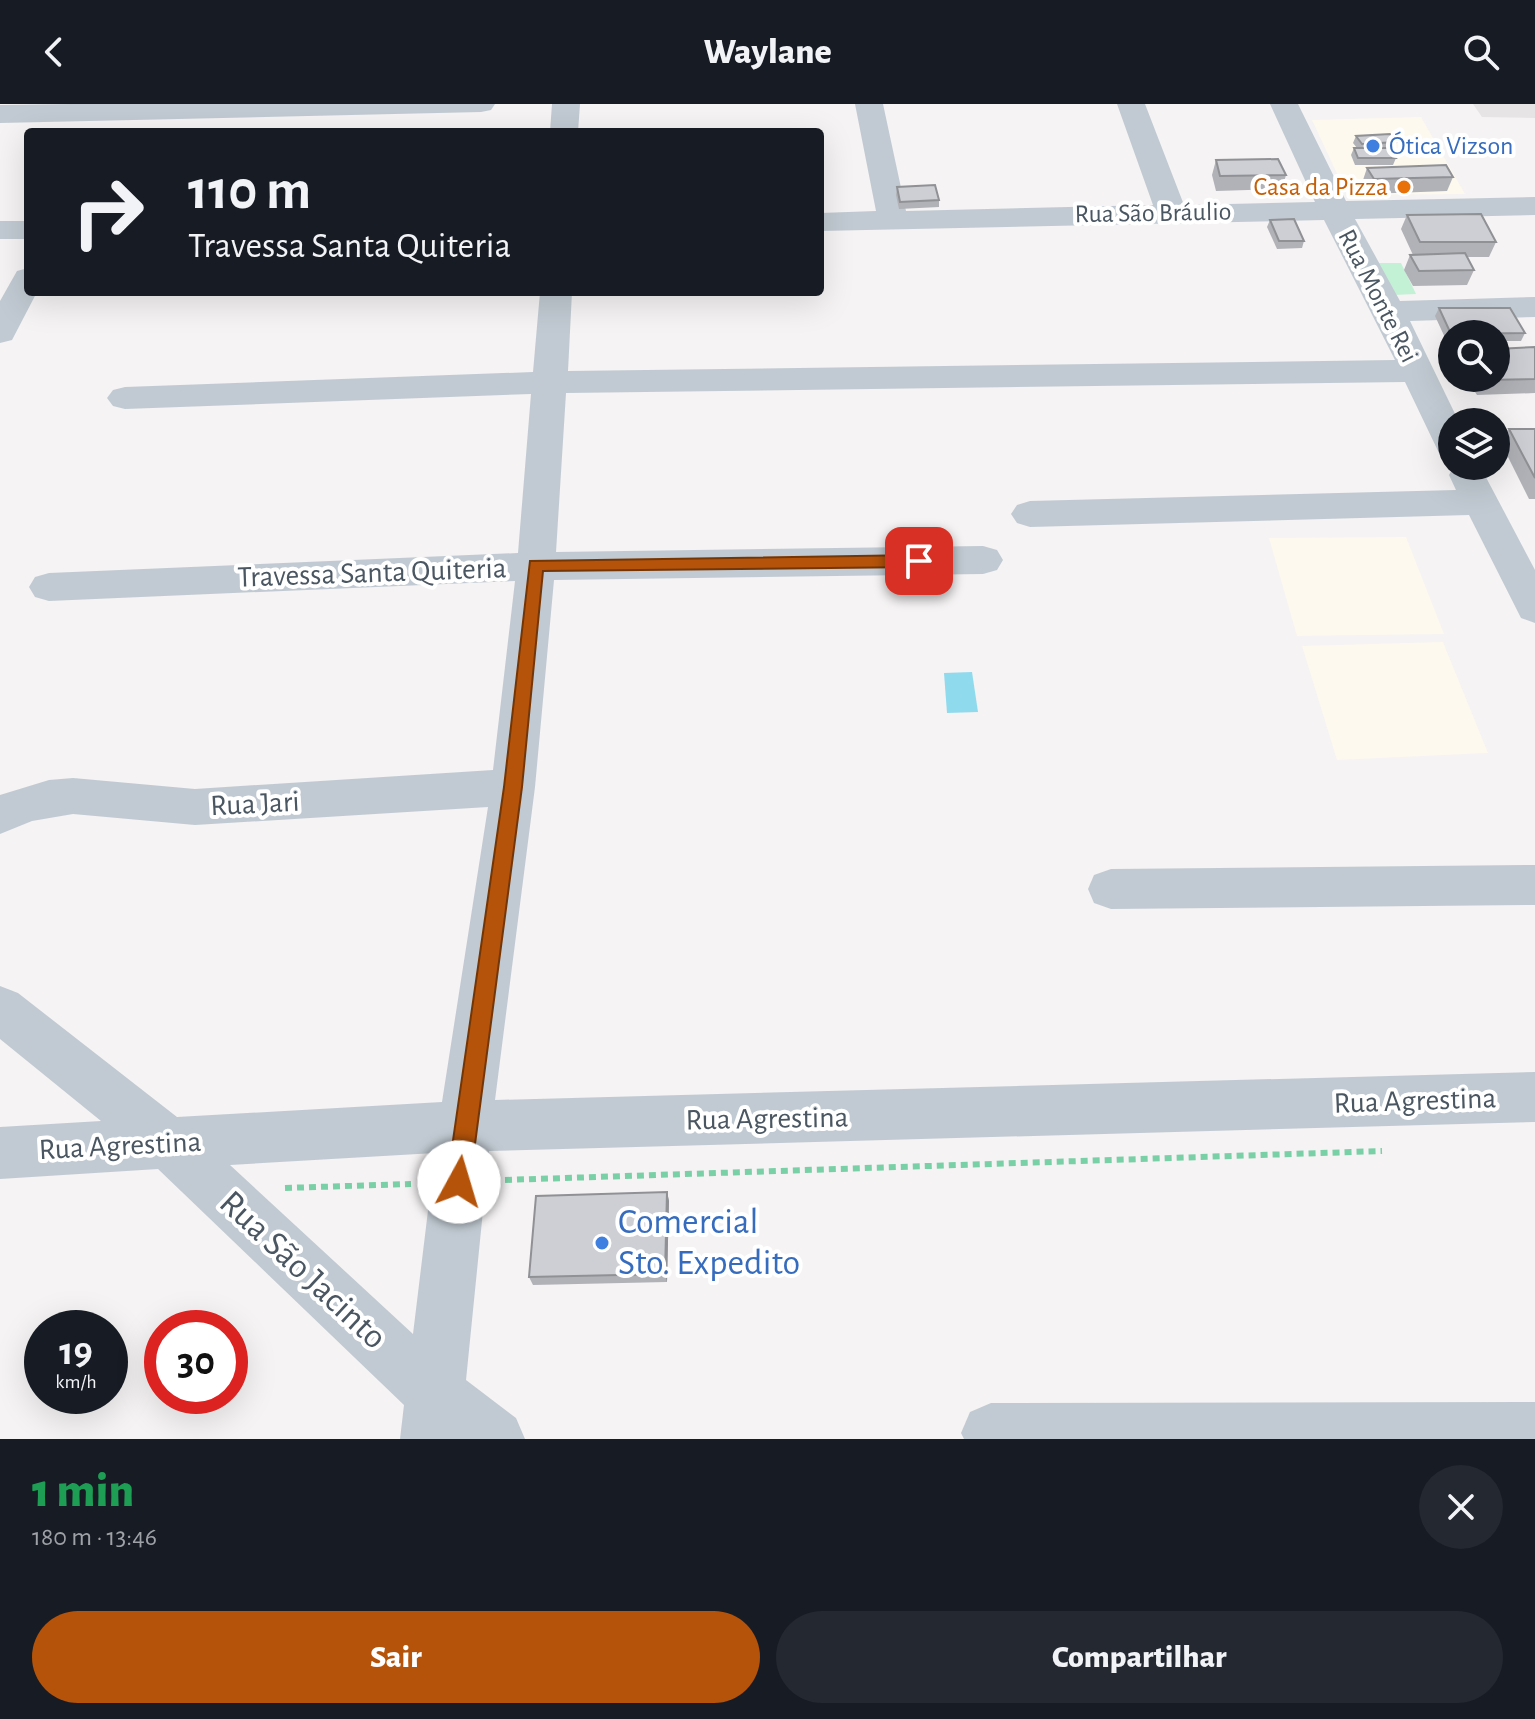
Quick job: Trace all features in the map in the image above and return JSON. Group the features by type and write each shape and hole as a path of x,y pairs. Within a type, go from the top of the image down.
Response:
{"street":[{"path":"0,114 481,104"},
{"path":"564,128 566,104"},
{"path":"869,104 893,221"},
{"path":"1131,104 1171,212"},
{"name":"Rua Monte Rei","path":"1284,104 1438,415"},
{"name":"Rua São Bráulio","path":"824,222 1535,206"},
{"path":"0,230 24,230"},
{"path":"0,333 24,286"},
{"path":"432,1416 465,1126 513,787 536,566 556,296"},
{"path":"1389,311 1535,307"},
{"path":"125,398 551,382 1417,371"},
{"path":"1470,480 1532,594"},
{"path":"1030,514 1480,502"},
{"name":"Travessa Santa Quiteria","path":"49,587 536,566 983,560"},
{"name":"Rua Jari","path":"0,815 18,806 59,795 104,796 145,804 195,807 513,787"},
{"path":"1111,889 1535,885"},
{"name":"Rua São Jacinto","path":"0,1009 168,1143 218,1191 432,1416 495,1439"},
{"name":"Rua Agrestina","path":"0,1153 465,1126 1535,1097"},
{"path":"991,1433 1535,1432"}],"path":[{"name":"Rua Agrestina","path":"218,1191 1393,1150"}],"shaded area":[{"path":"1473,104 1535,104 1535,118 1482,117"},
{"path":"1421,117 1465,194 1347,195 1312,120"},
{"path":"1406,537 1444,634 1297,636 1269,538"},
{"path":"1443,642 1488,753 1337,760 1302,646"}],"green space":[{"path":"1379,263 1401,263 1416,294 1393,295"}],"water":[{"path":"972,672 978,712 947,713 944,673"}],"building":[{"path":"1390,134 1396,142 1362,144 1356,136"},
{"path":"1354,148 1391,148 1396,158 1358,158"},
{"path":"1278,159 1286,175 1220,176 1216,160"},
{"path":"1446,165 1453,177 1374,179 1367,168"},
{"path":"935,185 939,200 900,202 897,187"},
{"path":"1481,214 1496,242 1420,242 1407,215"},
{"path":"1294,219 1304,241 1279,241 1270,220"},
{"path":"1465,253 1474,270 1419,271 1410,255"},
{"path":"1439,308 1510,308 1525,333 1510,333 1510,320 1445,320"},
{"path":"1535,347 1535,379 1510,379 1510,348"},
{"path":"1510,429 1535,429 1535,478 1510,431"},
{"name":"Comercial Sto. Expedito","path":"667,1192 665,1274 529,1277 536,1196"}],"place":[{"name":"Ótica Vizson","path":"1373,146"},
{"name":"Casa da Pizza","path":"1404,187"},
{"name":"Comercial Sto. Expedito","path":"602,1243"}],"route":[{"path":"459,1182 513,787 536,566 919,561"}]}
